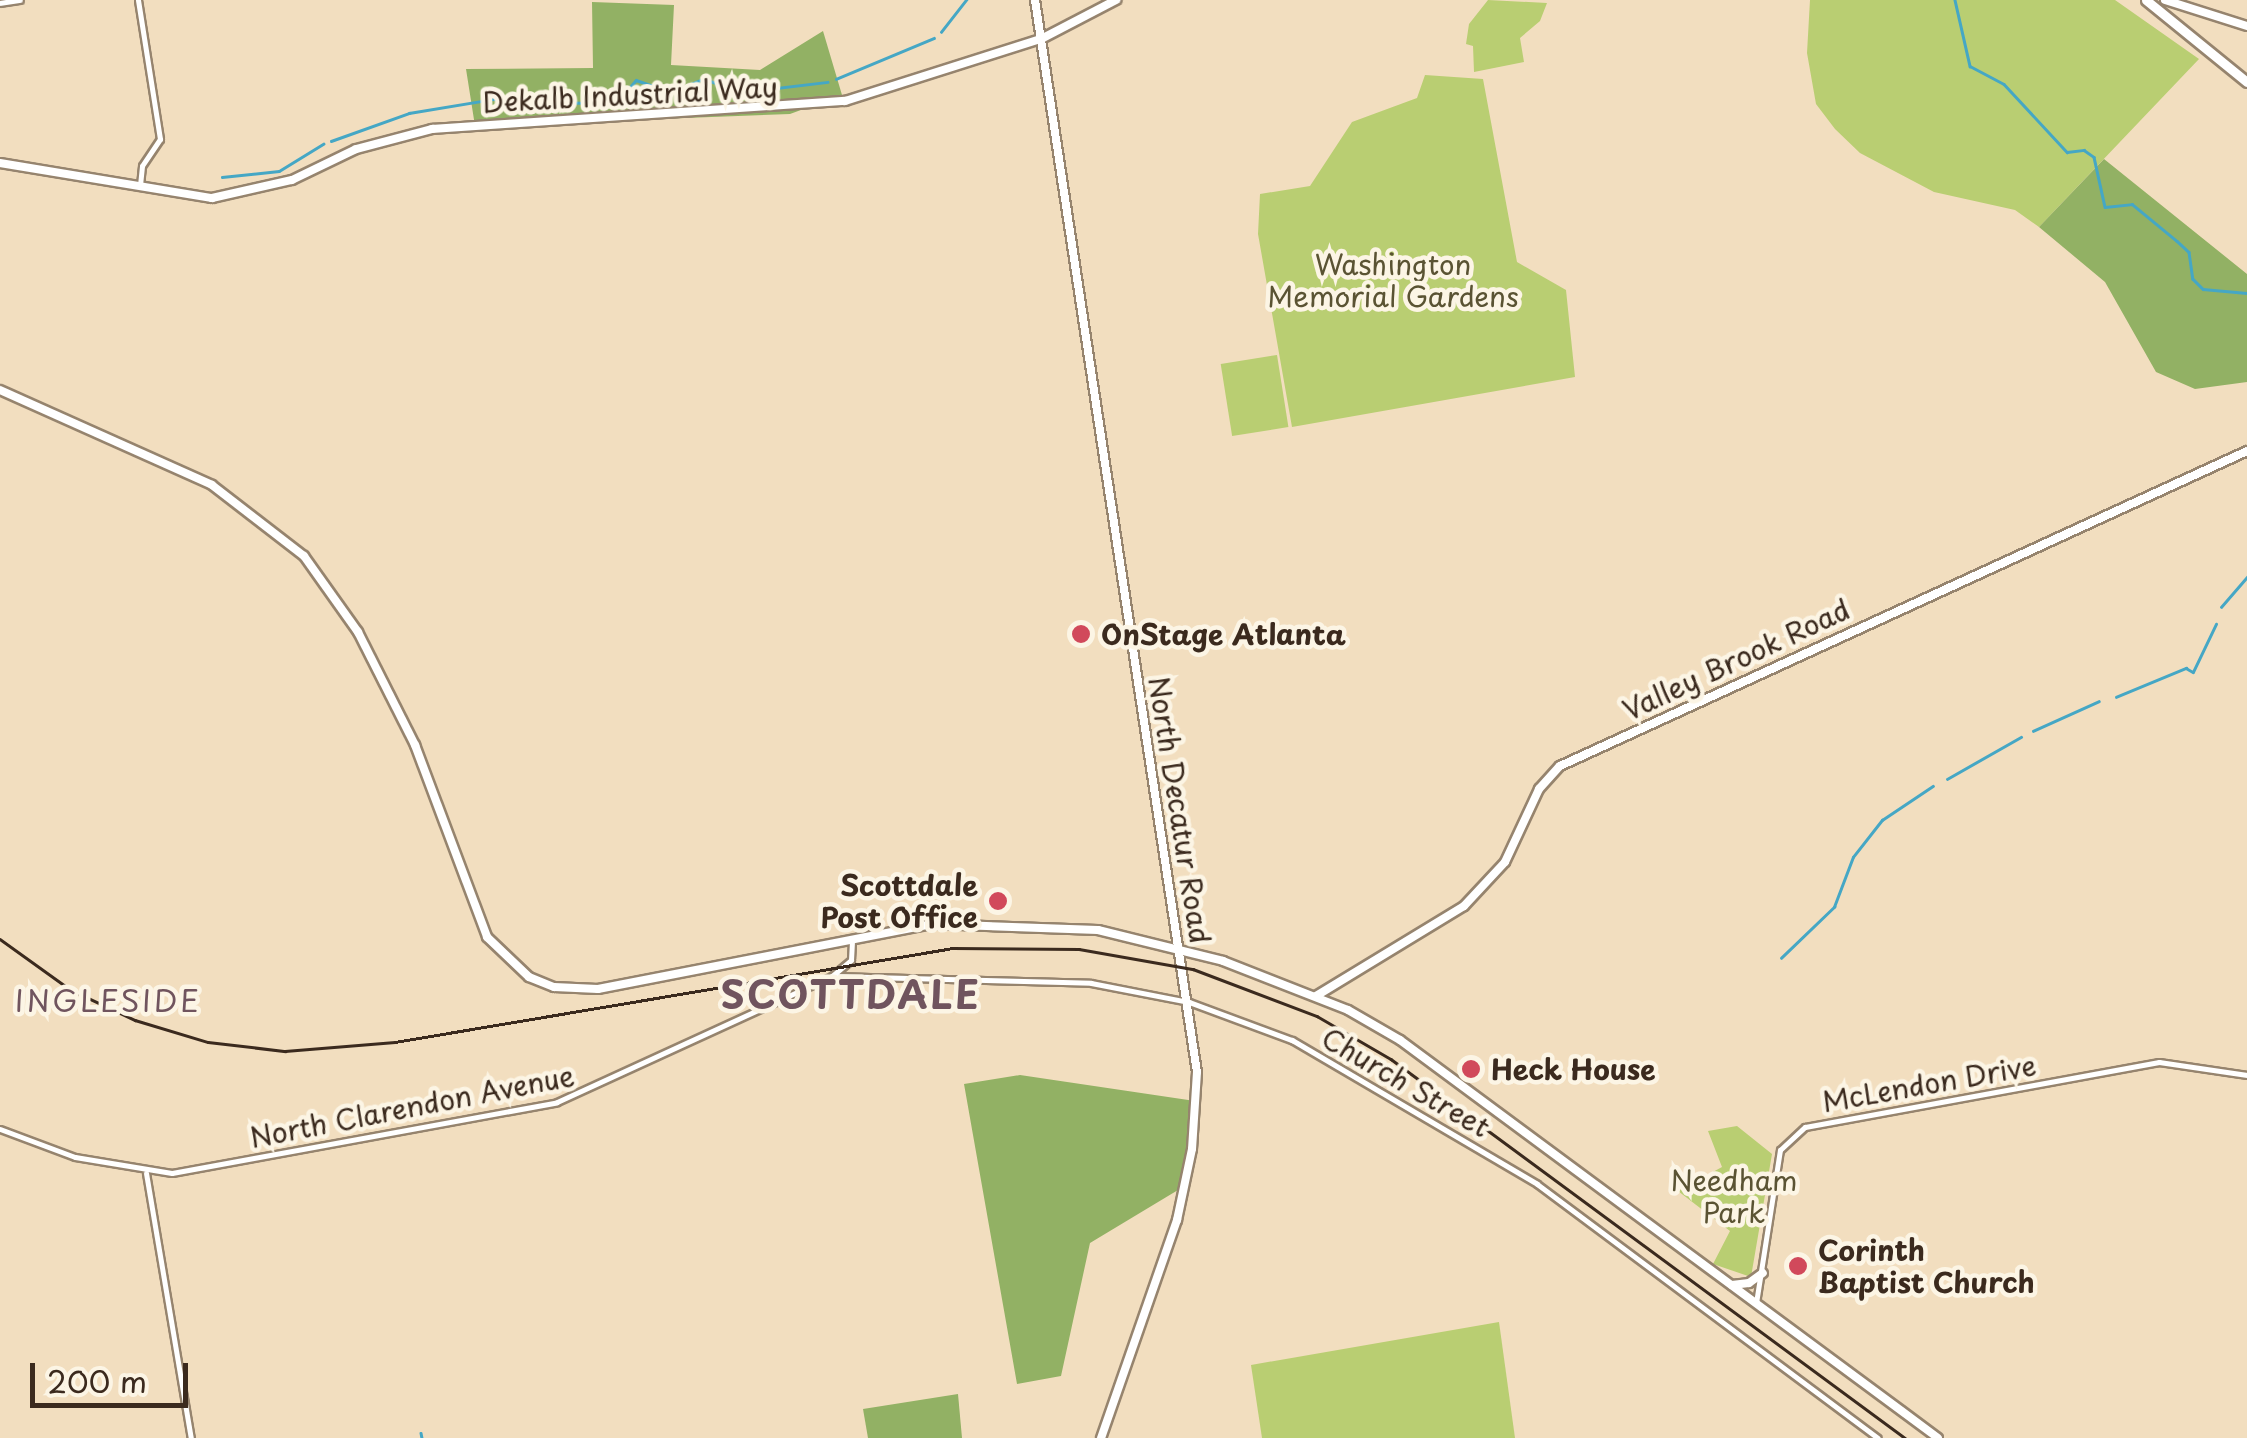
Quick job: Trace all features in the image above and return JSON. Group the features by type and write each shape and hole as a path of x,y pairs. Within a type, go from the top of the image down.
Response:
{"highway":[{"path":"2146,0 2247,82"}],"main road":[{"name":"North Decatur Road","path":"1035,0 1197,1072 1190,1166 1101,1438"},
{"name":"Dekalb Industrial Way","path":"0,163 186,198 252,192 356,149 455,126 765,111 844,101 1041,39 1116,0"},
{"path":"2165,0 2247,26"},
{"path":"2178,0 2198,12"},
{"path":"0,390 212,485 304,556 358,632 414,745 482,929 521,972 554,987 598,990 852,943 915,926 987,924 1098,930 1180,948 1316,996 1414,1050 1938,1438"},
{"name":"Valley Brook Road","path":"1316,996 1464,906 1504,862 1532,802 1560,766 2247,451"},
{"path":"1732,1284 1750,1284 1764,1273"}],"street":[{"path":"0,3 20,0"},
{"path":"138,0 160,139 142,166 140,190"},
{"path":"832,976 851,960 852,943"},
{"name":"Church Street","path":"832,976 918,982 1054,980 1189,1002 1311,1048 1517,1170 1878,1438"},
{"name":"North Clarendon Avenue","path":"0,1130 46,1150 146,1172 311,1150 576,1098 832,976"},
{"name":"McLendon Drive","path":"1756,1303 1764,1273 1780,1150 1805,1127 2138,1065 2176,1062 2247,1076"},
{"path":"146,1172 190,1438"}],"green space":[{"path":"1488,0 1547,3 1540,21 1520,38 1524,62 1474,72 1473,46 1466,44 1469,24"},
{"path":"1810,0 2115,0 2199,59 2039,227 2015,210 1934,192 1860,153 1835,129 1816,104 1807,53"},
{"path":"592,2 674,5 671,65 760,70 823,31 842,95 790,114 475,126 466,69 593,68"},
{"name":"Washington Memorial Gardens","path":"1425,75 1483,79 1517,262 1566,290 1575,377 1292,427 1258,234 1260,194 1310,186 1352,122 1417,98"},
{"path":"2104,159 2247,274 2247,382 2195,389 2156,372 2105,282 2039,227"},
{"path":"1277,355 1288,427 1232,436 1221,364"},
{"path":"1020,1075 1195,1101 1183,1187 1090,1243 1061,1376 1017,1384 964,1084"},
{"name":"Needham Park","path":"1737,1126 1772,1154 1751,1277 1713,1264 1730,1231 1678,1191 1722,1167 1708,1131"},
{"path":"1499,1322 1515,1438 1262,1438 1251,1365"},
{"path":"958,1394 962,1438 868,1438 863,1409"}],"waterway":[{"path":"941,32 966,0"},
{"path":"1955,0 1970,66 2004,84 2067,152 2084,150 2094,157 2105,207 2132,204 2177,241 2189,252 2193,279 2203,289 2247,293"},
{"path":"836,79 934,38"},
{"path":"594,103 622,96 636,80 671,92 704,79 743,92 827,82"},
{"path":"331,141 409,113 494,99 585,103"},
{"path":"222,177 279,171 323,144"},
{"path":"2221,607 2247,577"},
{"path":"2116,697 2186,668 2193,672 2216,624"},
{"path":"2033,731 2099,701"},
{"path":"1947,779 2021,737"},
{"path":"1781,958 1834,907 1853,857 1882,820 1933,786"},
{"path":"421,1433 422,1438"}],"railway":[{"path":"0,939 71,990 135,1020 208,1042 285,1051 395,1042 953,948 1079,949 1193,969 1317,1016 1391,1059 1905,1438"}],"place":[{"name":"OnStage Atlanta","path":"1081,634"},
{"name":"Scottdale Post Office","path":"998,901"},
{"name":"Heck House","path":"1471,1069"},
{"name":"Corinth Baptist Church","path":"1798,1266"}],"district":[{"name":"SCOTTDALE","path":"851,994"},
{"name":"INGLESIDE","path":"108,1000"}]}
